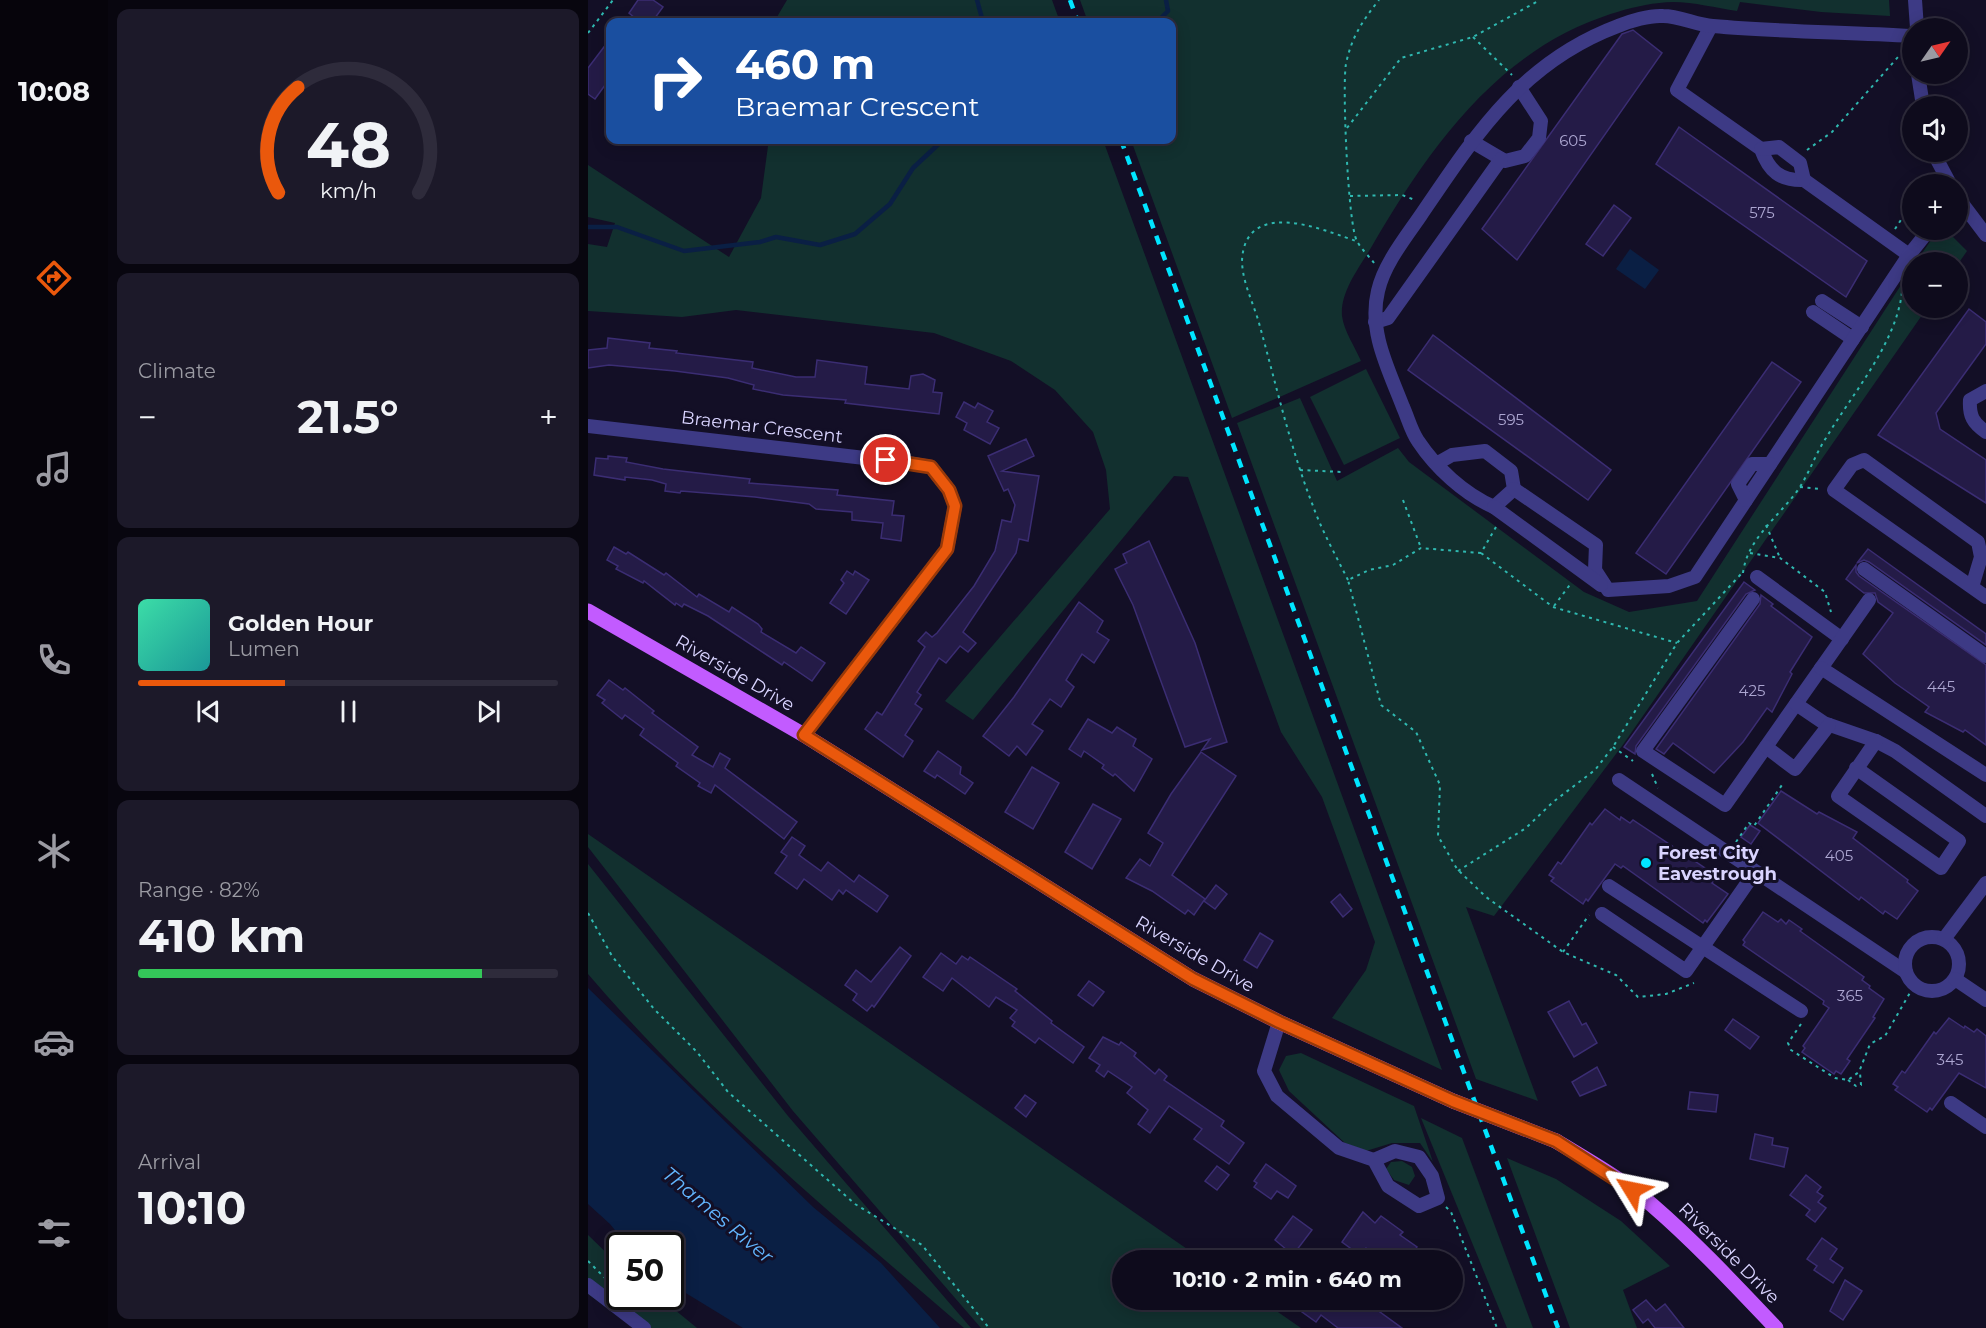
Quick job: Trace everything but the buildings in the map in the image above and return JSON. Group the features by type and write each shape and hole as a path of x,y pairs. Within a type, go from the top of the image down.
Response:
{"main road":[{"name":"Riverside Drive","path":"588,611 804,735 1193,979 1279,1022 1440,1095 1556,1141 1594,1164 1650,1204 1715,1264 1776,1328"}],"street":[{"path":"1915,0 1916,18"},
{"path":"1902,36 1711,26 1662,16 1620,25 1585,40 1552,58 1498,107 1471,141 1384,276 1377,291 1375,322 1380,349 1416,439 1436,464 1480,501 1499,511 1608,590 1669,586 1695,577 1902,265"},
{"path":"1711,26 1677,90 1761,149 1767,165 1788,181 1804,180 1904,252"},
{"path":"1471,141 1505,161 1525,156 1539,138 1541,121 1521,86"},
{"path":"1761,149 1779,147 1800,163 1804,180"},
{"path":"1375,322 1388,318 1500,159"},
{"path":"1968,211 1986,235"},
{"path":"1911,252 1921,240"},
{"path":"1822,301 1862,327"},
{"path":"1813,312 1853,339"},
{"path":"1986,391 1970,400 1970,413 1976,425 1986,432"},
{"name":"Braemar Crescent","path":"588,426 931,467 949,490 955,506 947,549 804,735"},
{"path":"1436,464 1452,455 1485,451 1510,471 1514,489 1596,545 1595,570 1608,590"},
{"path":"1972,587 1981,557 1978,542 1864,460 1852,465 1834,490 1986,597"},
{"path":"1499,511 1514,489"},
{"path":"1864,569 1986,656"},
{"path":"1839,637 1759,587 1643,752 1725,806 1821,668 1839,637 1869,600"},
{"path":"1821,668 1986,775"},
{"path":"1796,704 1829,725 1876,741 1895,751 1986,816"},
{"path":"1766,747 1795,769 1829,725"},
{"path":"1856,768 1959,841 1941,868 1838,796 1856,768 1876,741"},
{"path":"1619,780 1905,972 1921,989 1939,990 1955,979 1960,962 1951,944 1944,939 1929,936 1917,940 1909,949 1904,960 1905,972"},
{"path":"1595,914 1686,971 1755,872"},
{"path":"1944,939 1986,883"},
{"path":"1609,886 1801,1011"},
{"path":"1955,979 1986,1000"},
{"path":"1279,1022 1264,1071 1277,1096 1339,1148 1374,1160 1395,1151 1419,1157 1432,1176 1438,1198 1419,1206 1388,1186 1374,1160"},
{"path":"1951,1103 1986,1127"},
{"path":"588,1285 644,1328"}],"path":[{"path":"588,33 613,0"},
{"path":"1379,0 1359,26 1346,65 1347,128 1350,196 1356,241 1384,276"},
{"path":"1347,128 1401,58 1473,37 1540,0"},
{"path":"1473,37 1521,86"},
{"path":"1794,158 1832,132 1898,57"},
{"path":"1350,196 1402,195 1429,204"},
{"path":"1887,241 1902,218"},
{"path":"1356,241 1313,226 1269,223 1253,232 1245,244 1242,260 1245,284 1313,508 1348,580 1381,705 1416,732 1440,785 1438,836 1458,871 1486,897 1563,952 1616,975 1638,996 1675,991 1692,986 1697,978"},
{"path":"1458,871 1526,828 1553,802 1595,770 1613,747 1677,643 1742,573 1766,525 1800,487 1826,438 1860,388 1895,322 1902,293 1894,277"},
{"path":"1300,470 1343,472"},
{"path":"1800,487 1834,490"},
{"path":"1402,500 1421,548"},
{"path":"1481,553 1499,511"},
{"path":"1766,525 1780,558"},
{"path":"1348,580 1369,570 1393,565 1421,548 1481,553 1553,608 1677,643"},
{"path":"1750,553 1780,558 1825,592 1839,637"},
{"path":"1553,608 1580,570"},
{"path":"1742,573 1759,587"},
{"path":"1613,747 1637,764"},
{"path":"1645,769 1653,775 1667,812"},
{"path":"1728,853 1749,823 1754,826 1784,782"},
{"path":"588,914 612,956 654,1009 697,1052 728,1092 855,1204 922,1245 989,1328"},
{"path":"1563,952 1595,914"},
{"path":"1848,1080 1859,1071 1870,1044 1885,1036 1915,984"},
{"path":"1801,1011 1806,1015 1788,1043 1791,1050 1835,1078 1848,1080 1856,1086 1861,1085 1859,1071"},
{"path":"1438,1198 1451,1212 1497,1328"},
{"path":"588,1261 606,1278"}],"green space":[{"path":"787,0 1052,0 1059,18 776,18"},
{"path":"1080,0 1889,0 1890,16 1821,12 1740,2 1737,11 1689,3 1659,3 1631,8 1590,22 1565,33 1533,52 1504,74 1478,99 1431,155 1390,215 1347,288 1342,307 1343,322 1361,361 1232,418 1132,144 1176,144 1176,18 1087,18"},
{"path":"767,144 1104,144 1442,1070 1332,1018 1366,970 1375,942 1322,797 1281,732 1188,477 1174,476 973,720 945,701 1110,509 1106,470 1093,432 1055,390 1011,361 934,333 736,310 682,317 588,311 588,244 607,247 615,223 588,217 588,165 729,257 761,198"},
{"path":"1931,240 1956,240 1967,251 1966,252 1923,252"},
{"path":"1902,283 1902,318 1920,318 1622,746 1494,916 1466,907 1538,1101 1476,1079 1237,423 1300,398 1337,481 1398,448 1409,462 1584,592 1629,612 1697,601"},
{"path":"1366,369 1400,438 1344,465 1310,397"},
{"path":"588,834 1189,1250 1112,1250 1112,1310 1275,1310 1301,1328 981,1328 793,1111 588,847"},
{"path":"588,864 788,1116 971,1328 964,1328 769,1158 676,1069 588,974"},
{"path":"1301,1053 1414,1106 1433,1162 1420,1143 1392,1143 1366,1151 1345,1143 1289,1091 1279,1070 1286,1056"},
{"path":"1421,1118 1462,1138 1533,1328 1507,1328"},
{"path":"1507,1158 1556,1179 1621,1221 1670,1266 1623,1290 1637,1328 1570,1328"},
{"path":"1402,1161 1412,1167 1415,1176 1409,1185 1394,1180 1386,1169 1391,1162"},
{"path":"588,1235 606,1252 606,1307 588,1294"},
{"path":"610,1310 675,1310 697,1328 635,1328"}],"water":[{"path":"1630,249 1659,270 1645,289 1616,269"},
{"name":"Thames River","path":"588,988 813,1207 881,1263 940,1328 743,1328 684,1292 684,1232 616,1232 588,1204"}],"waterway":[{"path":"977,0 982,18"},
{"path":"1161,18 1168,11 1166,0"},
{"path":"588,227 617,227 684,251 760,242 776,237 820,245 855,234 890,204 913,168 939,144"}],"railway":[{"path":"1070,0 1077,18"},
{"path":"1122,144 1558,1328"}],"place":[{"name":"Forest City Eavestrough","path":"1646,863"}],"route":[{"path":"886,460 931,467 949,490 955,506 947,549 804,735 1193,979 1279,1022 1453,1101 1556,1141 1632,1190"}]}
